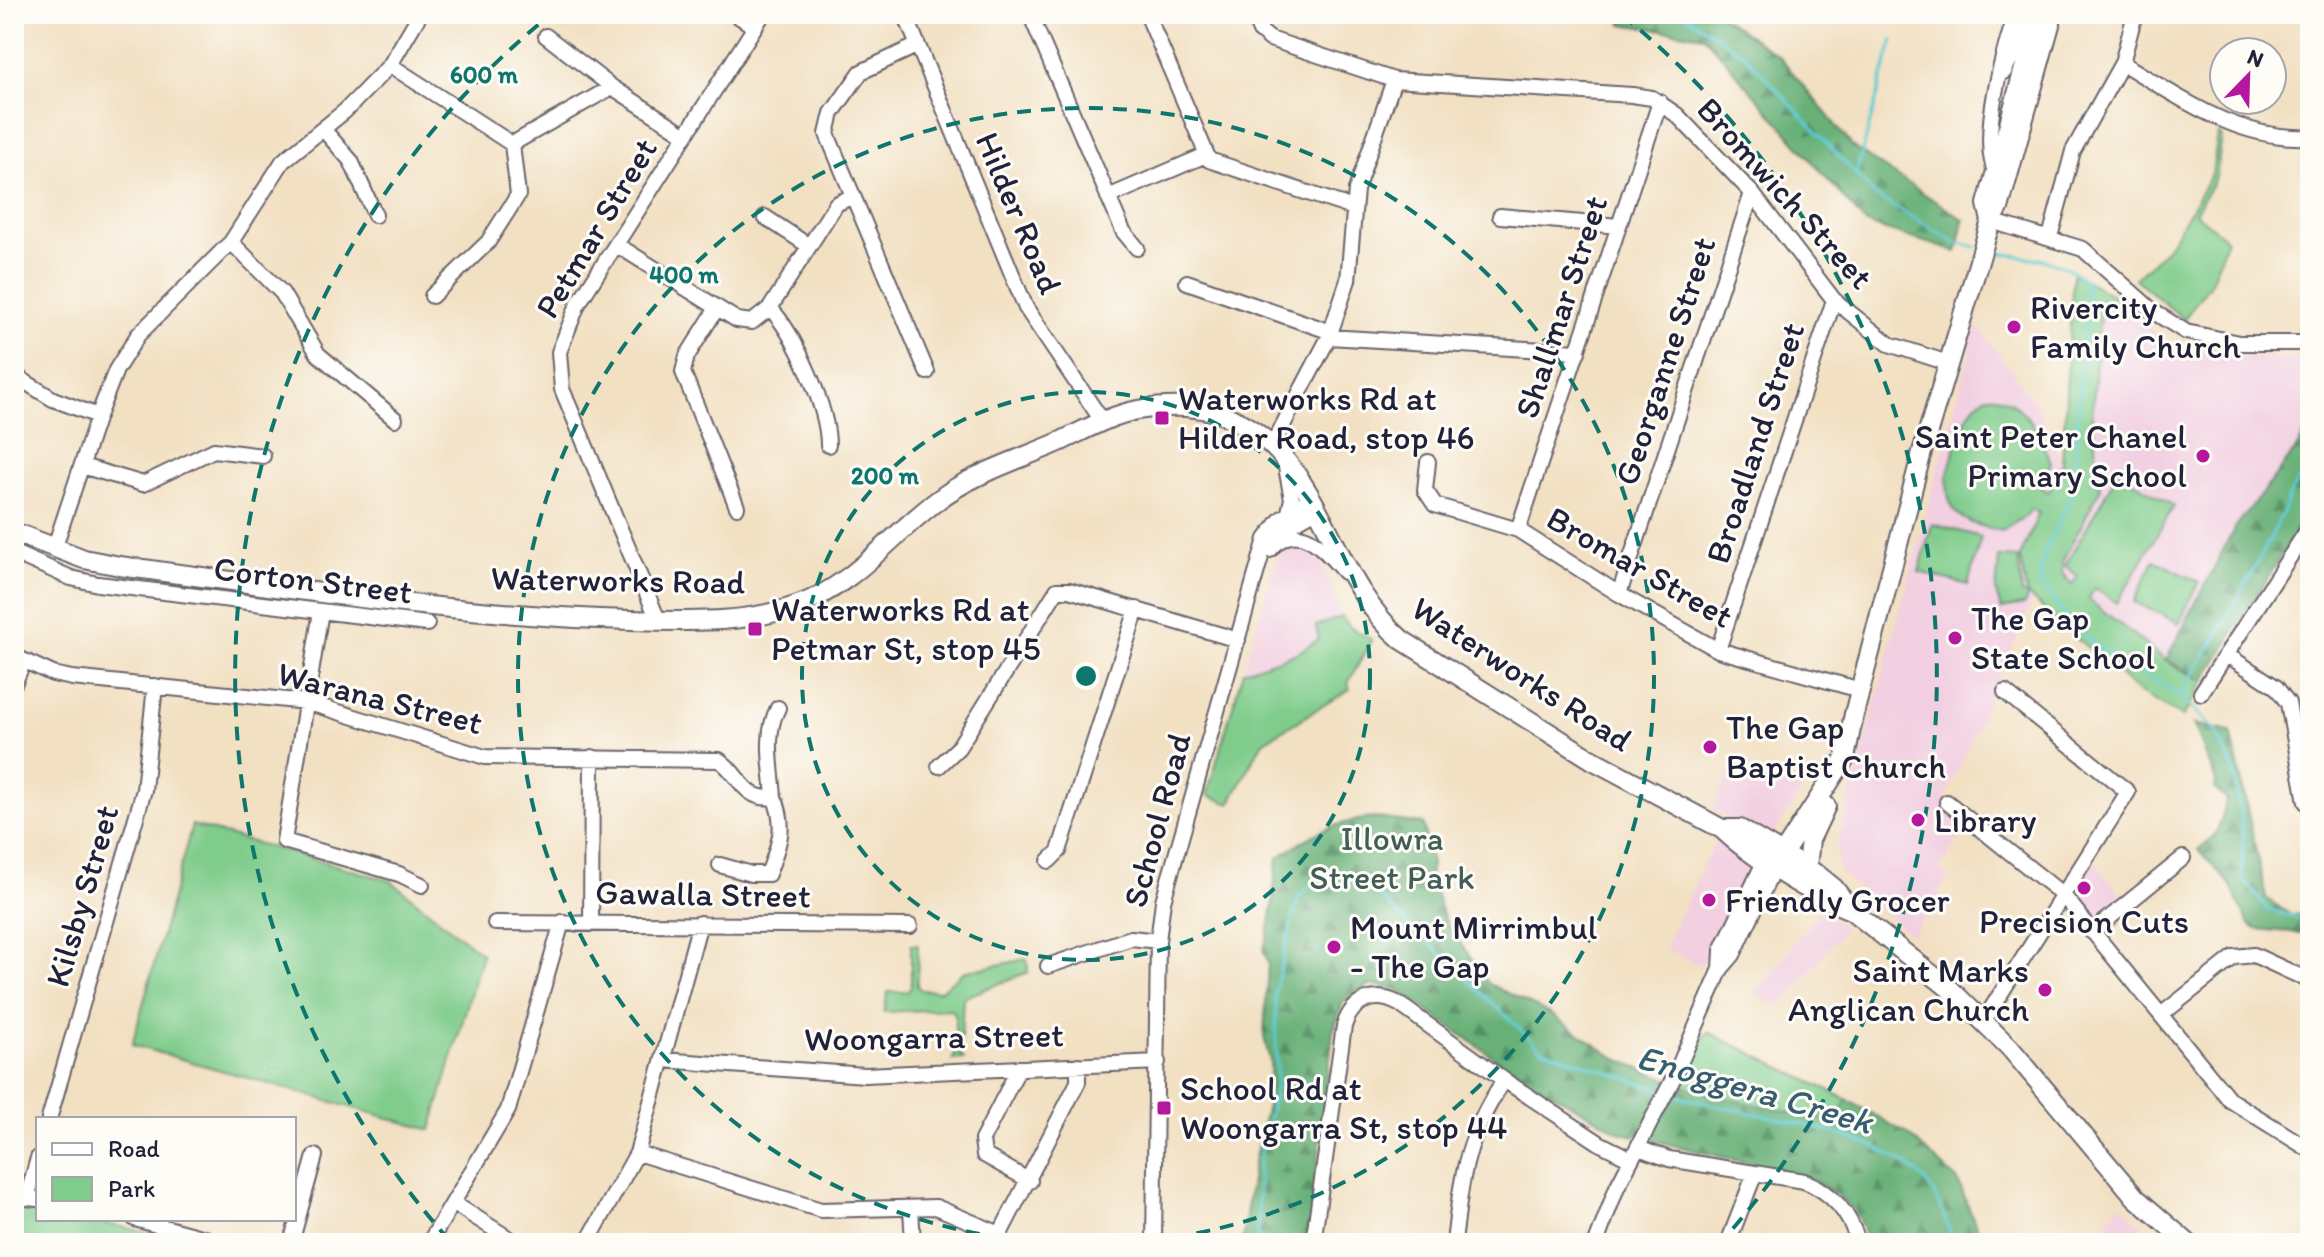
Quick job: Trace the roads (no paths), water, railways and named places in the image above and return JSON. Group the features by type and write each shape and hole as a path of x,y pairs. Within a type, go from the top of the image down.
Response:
{"main road":[{"path":"1991,221 1987,204 2039,14"},
{"path":"1807,867 1813,834 1836,787 1848,752 1860,690 1948,363 1991,221 1999,208 2053,14"},
{"path":"1996,173 2005,165 2018,117 2032,91"},
{"name":"Waterworks Road","path":"14,532 84,559 472,609 574,619 743,619 802,604 852,574 921,513 959,485 1103,422 1136,410 1192,408 1234,419 1255,428 1278,448 1315,503 1354,585 1378,617 1402,640 1591,759 1774,856 1807,867 1834,888 1851,910 1984,1020 2136,1198 2188,1243"},
{"path":"1774,856 1831,760 1854,714"},
{"path":"1774,856 1848,752"},
{"name":"Waterworks Road","path":"1774,856 1824,900 1851,910"}],"street":[{"path":"54,549 116,370 138,335 231,242 283,161 323,129 390,65 420,14"},
{"path":"735,14 759,20"},
{"name":"Hilder Road","path":"905,14 1026,308 1103,422"},
{"path":"1030,14 1123,231 1137,248"},
{"path":"1147,14 1206,155 1214,163 1353,208"},
{"name":"Bromwich Street","path":"1253,14 1260,31 1270,39 1394,80 1632,95 1660,102 1677,115 1752,193 1834,300 1889,344 1948,363"},
{"path":"1996,173 1989,158 2003,46 2017,14"},
{"path":"1995,107 2008,62 2032,14"},
{"path":"2050,237 2073,151 2122,63 2135,14"},
{"name":"Petmar Street","path":"658,620 562,389 559,371 564,333 759,20"},
{"path":"546,36 612,87 686,135"},
{"path":"916,46 861,72 828,119 827,134 927,372"},
{"path":"2122,63 2224,122 2262,135 2310,137"},
{"path":"390,65 512,144"},
{"path":"1289,512 1292,499 1278,448 1330,334 1348,280 1356,190 1394,80"},
{"path":"512,144 612,87"},
{"name":"Shallmar Street","path":"1518,530 1660,102"},
{"path":"323,129 351,161 375,215"},
{"path":"432,296 488,242 518,195 512,144"},
{"path":"1108,197 1206,155"},
{"name":"Georganne Street","path":"1619,594 1752,193"},
{"path":"617,245 717,308 744,322 759,319 770,308 836,204 853,196"},
{"path":"1500,216 1619,226"},
{"path":"765,217 809,246"},
{"path":"1991,221 2050,237 2093,255 2154,312 2186,332 2239,343 2310,343"},
{"path":"231,242 282,293 318,354 395,419"},
{"path":"1187,282 1330,334 1578,352"},
{"name":"Broadland Street","path":"1718,650 1834,300"},
{"path":"717,308 687,356 683,372 737,507"},
{"path":"770,308 785,324 790,335 828,426 828,445"},
{"path":"14,375 53,399 98,416"},
{"path":"82,466 143,484 214,450 263,456"},
{"name":"Bromar Street","path":"1428,462 1426,492 1435,505 1518,530 1619,594 1718,650 1860,690"},
{"name":"School Road","path":"1154,1243 1158,941 1163,901 1268,533 1289,512 1315,503"},
{"name":"School Road","path":"1261,563 1287,527 1315,503"},
{"path":"2201,693 2310,526"},
{"path":"1270,550 1287,537 1309,538 1321,546 1354,585"},
{"name":"Corton Street","path":"14,553 71,578 427,624"},
{"name":"Corton Street","path":"175,593 184,574"},
{"name":"Corton Street","path":"184,574 191,595"},
{"path":"939,766 958,748 1057,590 1069,590 1238,640"},
{"path":"1049,861 1059,851 1137,609"},
{"path":"321,611 284,841 399,874 422,885"},
{"path":"2227,655 2276,687 2288,703 2306,802 2310,807"},
{"path":"14,684 19,659"},
{"name":"Warana Street","path":"19,659 53,674 306,702 474,755 719,760 748,791 766,798 774,797"},
{"name":"Kilsby Street","path":"50,1117 144,790 155,686"},
{"path":"1984,1020 2128,792 2005,692"},
{"path":"720,865 751,874 768,874 782,836 782,817 774,797 770,741 772,719 778,708"},
{"path":"591,923 592,757"},
{"path":"1947,802 2063,895 2230,1100 2310,1150"},
{"path":"1596,1243 1599,1229 1674,1077 1721,969 1722,950 1774,856"},
{"path":"2092,932 2183,858"},
{"path":"429,1243 508,1110 562,922"},
{"name":"Gawalla Street","path":"495,923 910,926"},
{"path":"587,1243 637,1153 700,923"},
{"path":"1048,966 1131,938 1158,941"},
{"path":"2161,1015 2234,957 2254,955 2310,981"},
{"path":"1313,1243 1344,1026 1352,1009 1365,1000 1380,996 1388,998 1601,1144 1634,1153 1804,1181 1823,1188 1856,1232 1858,1243"},
{"name":"Woongarra Street","path":"663,1060 865,1075 1158,1062"},
{"path":"637,1153 821,1210 948,1210 1000,1234 1030,1181 1078,1082 1078,1065"},
{"path":"1019,1068 980,1149 984,1155 1030,1181"},
{"path":"1454,1243 1464,1157 1481,1115 1504,1080"},
{"path":"291,1243 315,1156"},
{"path":"26,1198 36,1165"},
{"path":"1728,1243 1755,1173"},
{"path":"453,1203 516,1243"},
{"path":"911,1209 913,1243"},
{"path":"157,1222 222,1243"}],"waterway":[{"path":"1683,14 1745,55 1877,197 1956,242 1976,247"},
{"path":"1856,174 1893,39"},
{"path":"1991,251 2056,263 2078,275 2087,284 2073,491 2044,554 2040,582 2065,615 2095,645 2180,695 2216,732 2233,768 2243,834 2242,877 2268,910 2310,920"},
{"path":"2180,695 2239,596 2291,492 2310,466"},
{"name":"Enoggera Creek","path":"1258,1243 1259,1162 1277,1079 1275,990 1298,898 1314,880 1332,874 1365,883 1541,1049 1661,1090"},
{"name":"Enoggera Creek","path":"1672,1094 1811,1126 1880,1149 1908,1166 1929,1186 1952,1236 1950,1243"}],"place":[{"name":"Rivercity Family Church","path":"2014,327"},
{"name":"Waterworks Rd at Hilder Road, stop 46","path":"1162,418"},
{"name":"Saint Peter Chanel Primary School","path":"2203,456"},
{"name":"Waterworks Rd at Petmar St, stop 45","path":"755,629"},
{"name":"The Gap State School","path":"1955,638"},
{"name":"The Gap Baptist Church","path":"1710,747"},
{"name":"Library","path":"1918,820"},
{"name":"Precision Cuts","path":"2084,888"},
{"name":"Friendly Grocer","path":"1709,900"},
{"name":"Mount Mirrimbul - The Gap","path":"1334,947"},
{"name":"Saint Marks Anglican Church","path":"2045,990"},
{"name":"School Rd at Woongarra St, stop 44","path":"1164,1108"}],"park label":[{"name":"Illowra Street Park","path":"1392,858"}]}
